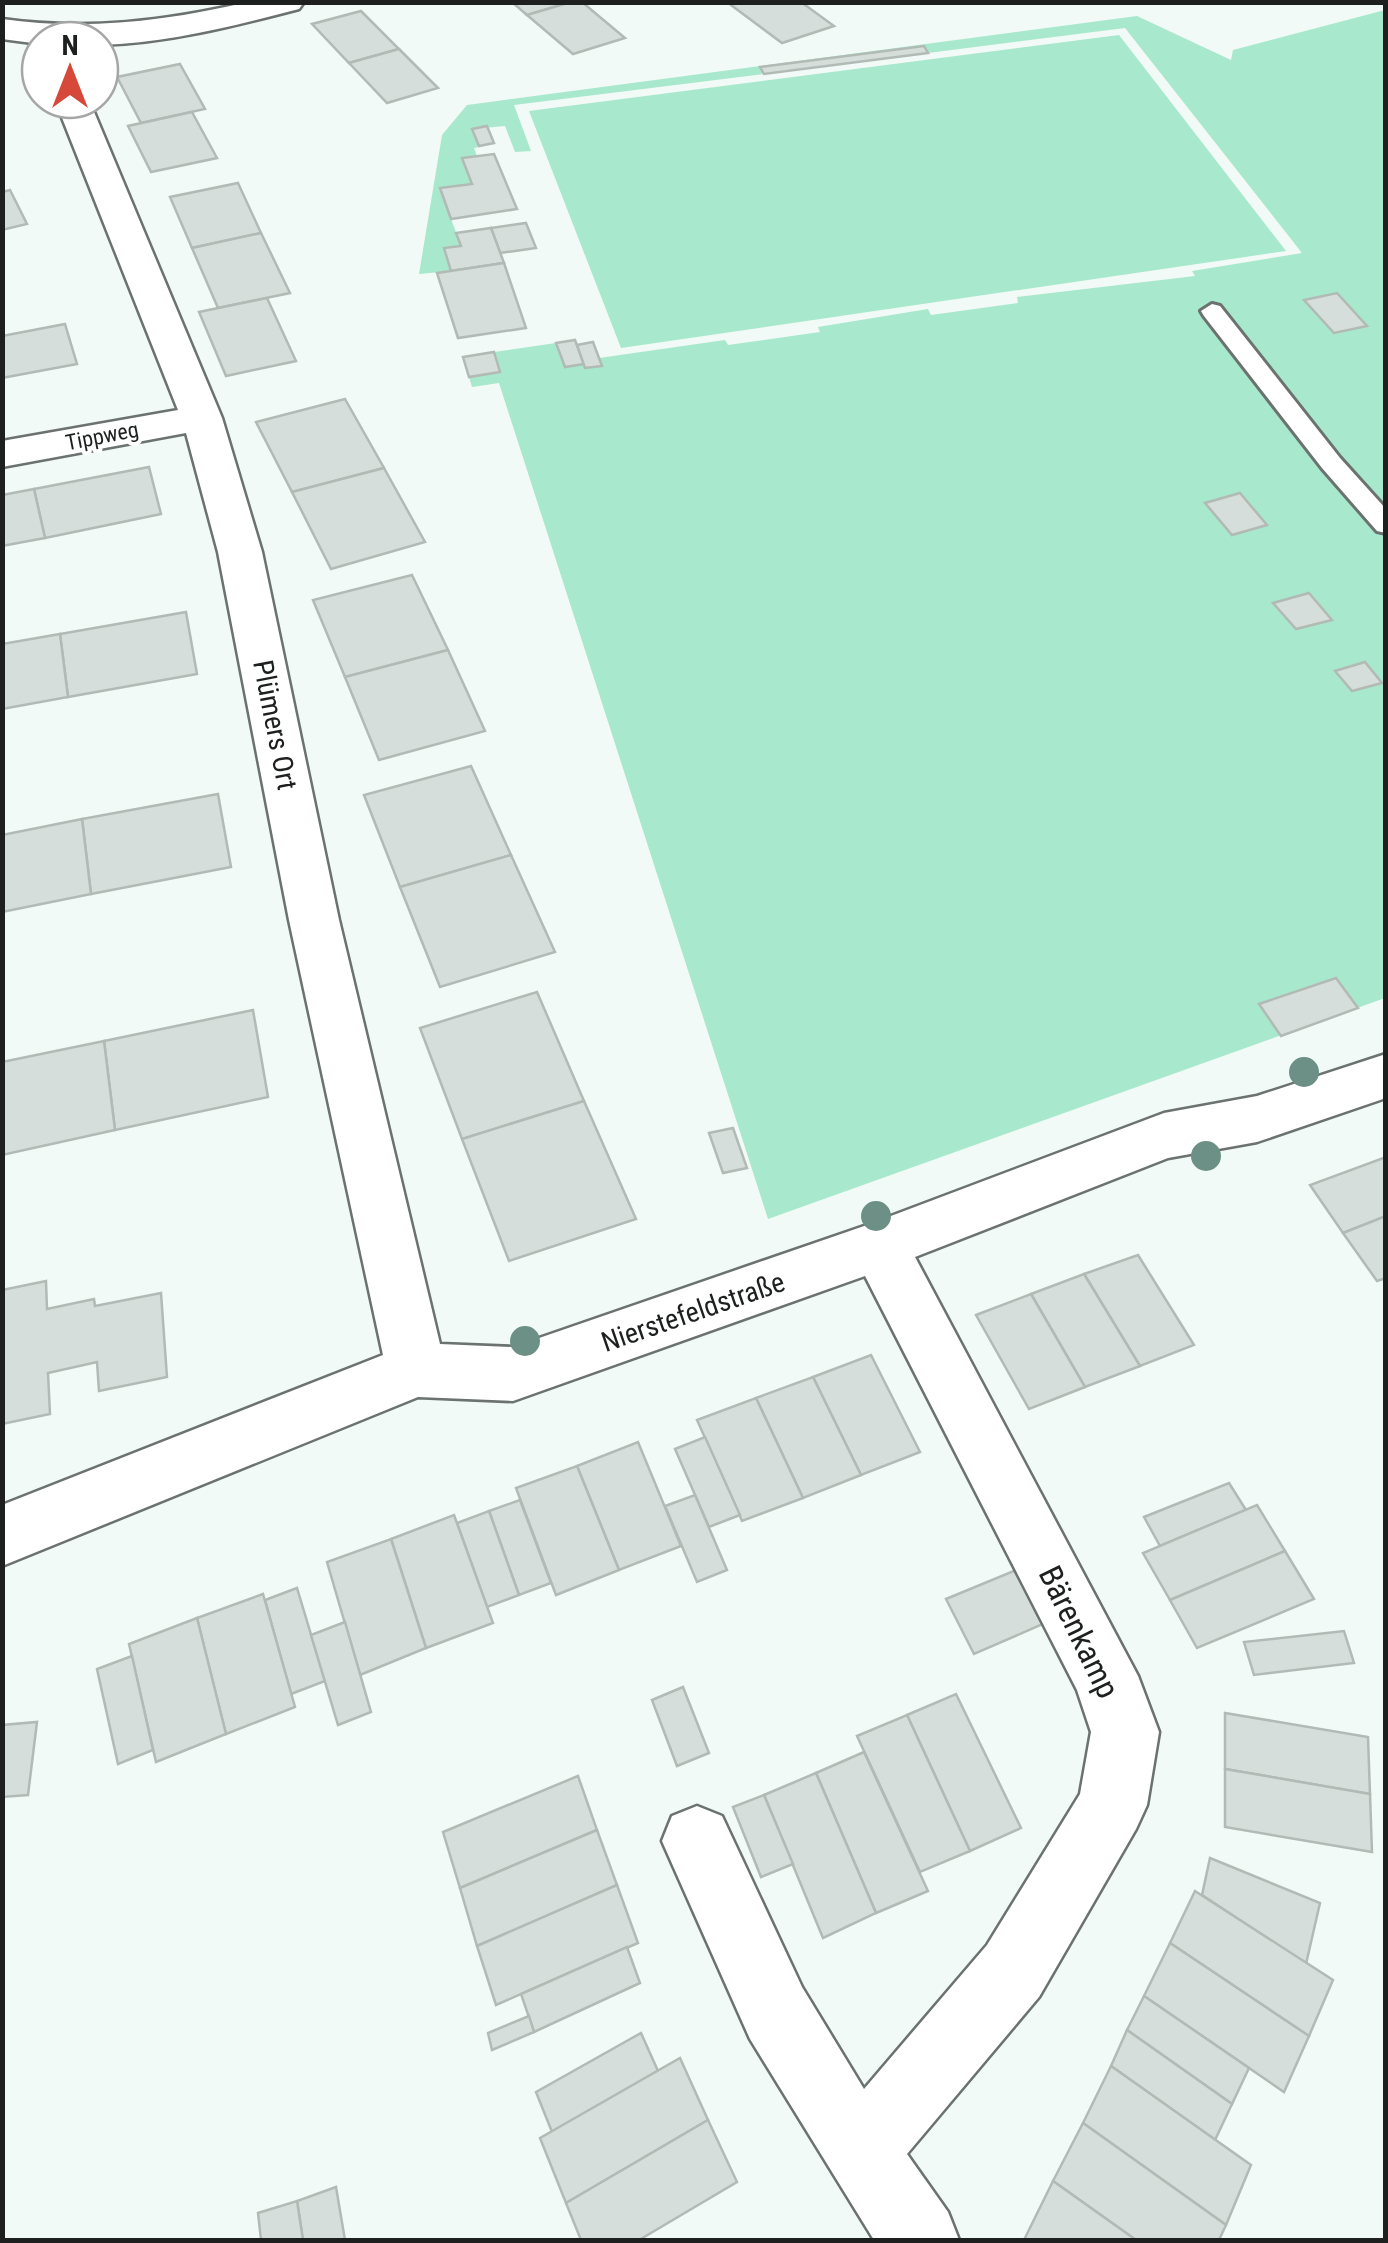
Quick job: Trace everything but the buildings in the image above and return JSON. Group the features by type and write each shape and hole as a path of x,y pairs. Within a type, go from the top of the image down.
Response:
{"street":[{"path":"120,32 288,2"},
{"name":"Plümers Ort","path":"80,120 202,418 240,552 314,920 416,1370"},
{"name":"Tippweg","path":"2,454 202,418"},
{"name":"Nierstefeldstraße","path":"2,1536 416,1370 513,1374 879,1246 1164,1136 1257,1119 1386,1076"},
{"name":"Bärenkamp","path":"860,2152 1013,1971 1112,1804 1125,1732 1105,1676 879,1246"},
{"path":"697,1841 776,2013 860,2152 920,2240"}],"lane":[{"path":"1212,311 1319,448 1386,524"}],"green space":[{"path":"1385,10 1385,998 768,1219 499,383 472,387 469,377 500,372 494,352 556,343 565,367 584,364 586,368 602,366 599,358 725,340 728,345 820,332 818,327 928,309 931,315 1018,303 1017,297 1195,276 1192,271 1302,253 1125,28 928,53 924,46 761,67 764,74 514,105 531,151 515,152 505,126 472,129 479,147 474,148 477,156 463,159 472,184 440,189 461,246 445,249 451,271 419,274 442,135 467,105 1137,16 1231,60 1233,50"},
{"path":"1119,35 1286,251 621,348 529,111"}]}
